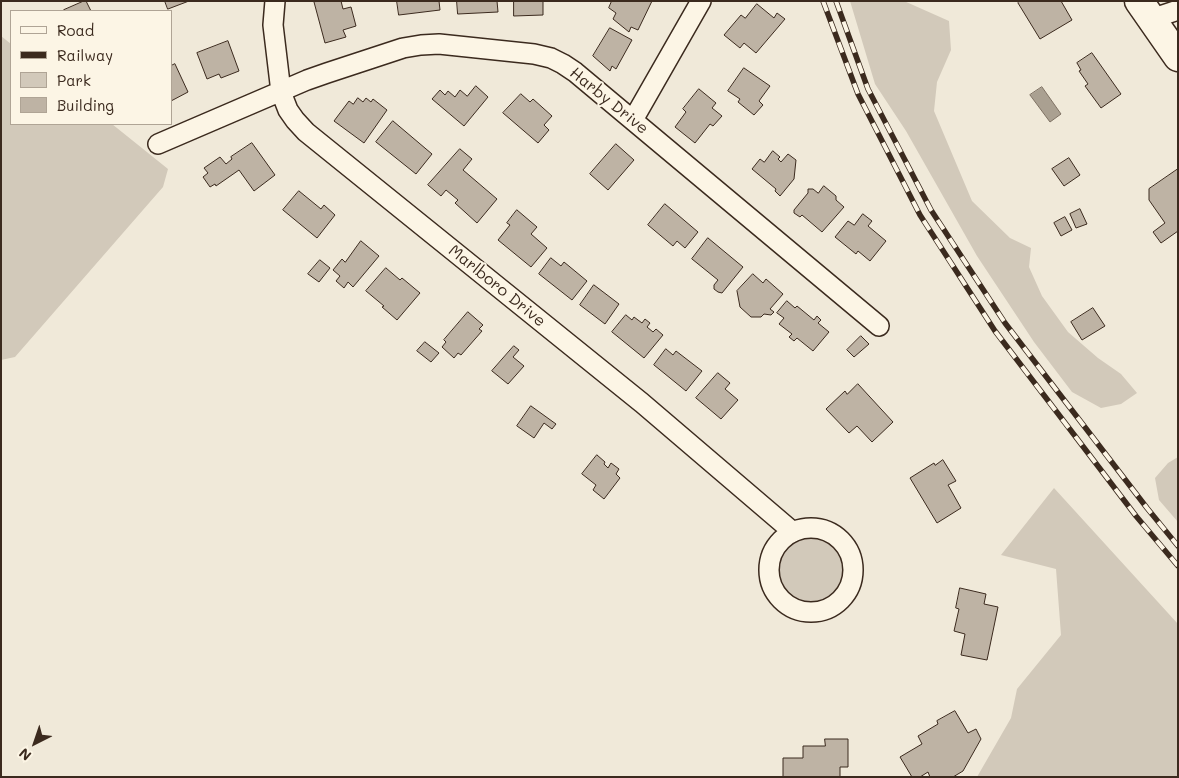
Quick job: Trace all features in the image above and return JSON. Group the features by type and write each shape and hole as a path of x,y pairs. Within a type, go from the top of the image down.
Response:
{"street":[{"name":"Marlboro Drive","path":"274,1 273,25 281,92 288,110 306,132 642,403 793,532"},
{"path":"633,120 702,1"},
{"path":"1145,10 1178,10"},
{"path":"1145,10 1178,57"},
{"name":"Harby Drive","path":"158,144 327,73 420,44 439,44 534,54 551,58 575,72 879,326"},
{"path":"807,528 821,529 834,535 844,545 851,558 853,572 850,586 843,598 832,607 814,613 801,612 788,607 772,587 768,574 769,561 774,549 782,539 793,532 807,528"}],"green space":[{"path":"850,1 904,1 949,21 951,50 937,82 934,111 972,201 1010,238 1031,248 1029,267 1042,296 1068,332 1098,358 1121,374 1137,393 1121,404 1101,408 1072,392 1034,342 977,256 906,131 875,84"},
{"path":"1,36 10,43 10,125 113,125 168,169 163,187 15,357 1,360"},
{"path":"1178,457 1178,522 1159,500 1155,478 1168,463"},
{"path":"1054,488 1178,624 1178,777 977,777 1011,718 1017,689 1061,635 1056,569 1001,555"},
{"path":"811,533 826,536 838,544 846,556 849,571 846,586 838,598 826,606 811,609 796,606 784,598 776,586 773,571 776,556 784,544 796,536"}],"shaded area":[{"path":"1042,87 1061,114 1050,122 1030,95"}],"building":[{"path":"86,1 90,10 64,10"},
{"path":"165,1 189,1 168,9"},
{"path":"341,1 343,9 351,7 356,26 343,30 346,37 325,43 314,2"},
{"path":"397,1 439,1 440,10 399,15"},
{"path":"457,1 497,1 498,12 458,14"},
{"path":"514,1 543,1 543,15 514,16"},
{"path":"612,1 652,1 638,30 631,27 629,32 613,19 616,13 609,8"},
{"path":"1020,1 1061,1 1072,20 1040,39 1018,3"},
{"path":"757,4 774,18 777,13 785,19 756,53 744,43 740,48 724,35 741,15 745,18"},
{"path":"610,28 632,40 616,69 612,66 610,71 593,56"},
{"path":"228,41 239,71 221,78 219,74 207,79 197,53"},
{"path":"1092,53 1121,94 1101,108 1085,86 1088,84 1079,71 1081,70 1077,63"},
{"path":"175,64 188,92 172,100 172,66"},
{"path":"744,68 770,86 759,101 763,105 754,115 738,102 740,99 728,91"},
{"path":"476,86 488,97 464,126 432,99 440,90 445,95 448,91 455,97 460,90 467,96"},
{"path":"699,89 716,103 712,108 722,116 713,126 710,124 695,143 675,127 686,112 683,109"},
{"path":"521,94 530,102 533,99 552,116 544,125 549,130 538,143 503,113"},
{"path":"358,98 363,102 366,98 371,102 373,99 387,110 364,143 334,121 349,101 353,104"},
{"path":"393,121 432,154 416,174 376,142"},
{"path":"252,143 275,175 254,191 239,170 216,186 215,184 210,187 203,177 208,173 204,168 220,157 226,164 232,159 231,157"},
{"path":"616,144 634,160 608,190 590,174"},
{"path":"460,149 472,159 463,170 497,199 477,223 455,203 458,200 446,190 441,196 428,185"},
{"path":"773,151 780,157 778,159 781,162 788,154 796,160 794,179 780,196 775,191 776,189 752,169 760,159 764,162"},
{"path":"1069,158 1080,175 1064,186 1052,169"},
{"path":"1178,169 1178,231 1161,243 1153,232 1165,223 1149,200 1149,189"},
{"path":"824,186 836,196 836,200 844,207 822,232 802,215 800,217 794,213 794,210 808,193 808,189 813,189 818,193"},
{"path":"299,191 321,209 324,205 335,215 317,238 283,210"},
{"path":"665,204 698,232 685,248 677,241 673,246 648,225"},
{"path":"1080,209 1087,224 1076,228 1070,214"},
{"path":"517,210 537,227 531,234 547,248 531,267 498,240 510,225 507,223"},
{"path":"863,214 872,221 868,226 886,241 870,261 858,251 856,254 835,237 848,221 854,225"},
{"path":"1065,217 1072,230 1061,236 1054,223"},
{"path":"708,238 743,267 722,293 714,289 714,285 718,280 692,259"},
{"path":"361,241 379,256 353,287 348,282 344,288 336,281 340,276 333,270 342,259 345,262"},
{"path":"551,258 561,266 564,262 587,281 572,300 539,274"},
{"path":"320,260 330,268 319,282 308,274"},
{"path":"386,268 420,293 397,320 366,291"},
{"path":"753,274 763,283 766,279 783,294 770,309 774,312 771,315 764,314 761,317 751,317 740,307 737,291"},
{"path":"594,285 619,304 605,324 580,305"},
{"path":"787,301 795,308 797,306 814,320 817,316 821,320 818,323 829,332 813,351 797,338 794,341 789,337 792,334 779,324 784,318 777,313"},
{"path":"1093,308 1105,326 1082,340 1071,322"},
{"path":"468,312 483,325 479,329 482,331 461,355 458,353 454,358 442,347 446,342 444,340"},
{"path":"626,315 632,320 634,317 642,323 645,319 650,323 647,327 653,332 656,329 663,335 644,358 612,332"},
{"path":"861,336 869,344 854,357 847,350"},
{"path":"425,342 439,353 431,362 417,351"},
{"path":"514,346 519,350 513,357 524,366 508,384 492,371"},
{"path":"666,349 673,355 676,351 702,371 686,391 654,365"},
{"path":"718,373 730,383 725,389 738,400 721,419 696,398"},
{"path":"858,384 893,422 872,442 857,426 849,433 826,409 845,391 847,394"},
{"path":"531,406 556,424 552,429 544,423 534,438 517,426"},
{"path":"597,455 605,462 604,464 608,468 611,463 619,469 616,474 620,478 604,499 593,490 596,485 582,474"},
{"path":"943,460 956,481 948,485 961,508 937,523 910,478 934,463 935,465"},
{"path":"960,588 986,594 984,604 998,607 987,660 961,655 965,634 954,631 959,609 956,608"},
{"path":"955,711 968,733 976,729 981,739 963,771 953,777 930,777 928,772 920,777 912,777 900,757 922,744 918,736 938,724 937,721"},
{"path":"825,739 848,739 848,767 840,767 840,777 783,777 783,758 803,758 803,746 825,746"}],"railway":[{"path":"823,1 858,94 920,215 995,331 1136,516 1178,566"},
{"path":"836,1 868,89 931,210 1005,323 1178,546"}]}
